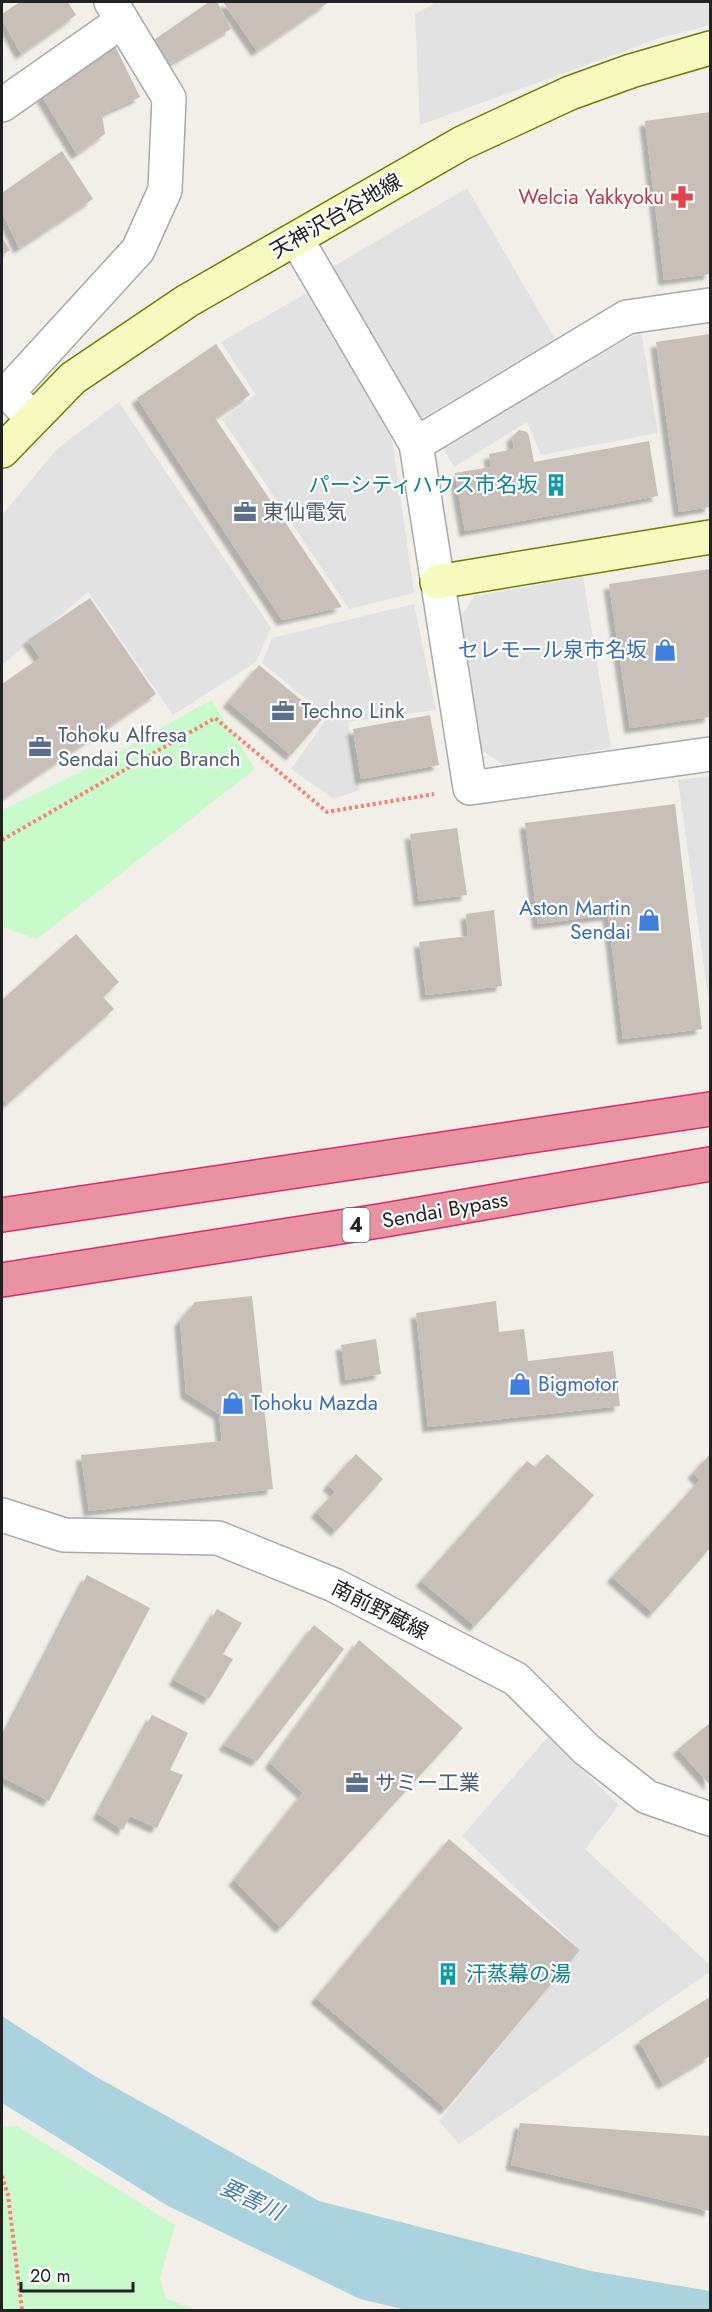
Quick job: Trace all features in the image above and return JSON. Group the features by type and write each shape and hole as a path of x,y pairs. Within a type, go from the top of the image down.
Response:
{"highway":[{"path":"2,1215 711,1109"},
{"name":"Sendai Bypass","path":"2,1280 344,1227 711,1164"}],"street":[{"path":"2,105 117,11 169,98 165,190 138,250 8,392 32,419"},
{"name":"天神沢台谷地線","path":"2,451 73,378 188,301 297,240 462,142 570,93 631,71 711,48"},
{"path":"297,240 416,444 470,788 711,754"},
{"path":"416,444 627,317 711,305"},
{"path":"437,582 711,537"},
{"name":"南前野蔵線","path":"2,1515 64,1535 218,1538 334,1585 516,1679 586,1749 647,1797 711,1819"}],"path":[{"path":"2,840 215,718 327,812 470,788"},
{"path":"2,2175 8,2195 22,2310"}],"green space":[{"path":"211,700 255,769 37,939 2,927 2,810 99,763"},
{"path":"2,2126 17,2126 175,2225 160,2278 165,2298 196,2310 2,2310"}],"shaded area":[{"path":"437,2 710,2 710,25 663,37 420,125 415,14"},
{"path":"467,188 555,339 420,419 331,268"},
{"path":"307,293 392,438 414,593 349,609 222,419 256,395 221,342"},
{"path":"641,331 658,433 541,455 527,422 454,467 443,448"},
{"path":"119,402 271,628 256,662 173,715 88,592 2,665 2,515 57,449"},
{"path":"583,577 611,748 506,766 480,749 457,620 475,596"},
{"path":"414,604 436,710 348,722 359,790 334,799 291,769 328,717 262,663 272,638"},
{"path":"710,776 710,1010 678,780"},
{"path":"548,1737 619,1805 585,1849 710,1965 710,1972 459,2144 439,2121 580,1950 462,1836"}],"water":[{"name":"要害川","path":"2,2016 93,2075 319,2201 591,2271 710,2291 710,2310 406,2310 360,2299 168,2206 2,2103"}],"building":[{"path":"20,2 68,2 76,15 21,54 2,19 2,14"},
{"path":"209,2 217,2 231,29 168,65 151,42"},
{"path":"223,2 329,2 257,51"},
{"path":"115,46 140,97 102,114 105,134 77,154 41,95"},
{"name":"Welcia Yakkyoku","path":"710,112 710,274 664,280 645,121"},
{"path":"62,151 93,199 19,248 2,212 2,193"},
{"path":"2,237 10,250 2,255"},
{"path":"710,334 710,507 679,512 656,342"},
{"name":"東仙電気","path":"216,344 250,395 215,418 342,607 282,620 137,398"},
{"name":"パーシティハウス市名坂","path":"519,430 527,432 529,436 534,462 649,441 658,496 465,531 455,473 491,467 489,454 514,449 512,437"},
{"name":"セレモール泉市名坂","path":"710,569 710,717 630,728 609,584"},
{"name":"Tohoku Alfresa Sendai Chuo Branch","path":"90,598 156,694 2,799 2,684 40,658 28,640"},
{"path":"259,665 323,718 291,755 228,702"},
{"path":"430,715 439,765 361,779 353,729"},
{"name":"Aston Martin Sendai","path":"675,804 702,1029 623,1039 608,915 538,924 525,823"},
{"path":"457,828 467,895 419,901 410,834"},
{"path":"494,910 502,986 426,995 419,942 468,936 466,914"},
{"path":"76,934 119,982 103,997 114,1009 7,1104 2,1098 2,1000"},
{"name":"Tohoku Mazda","path":"252,1296 273,1489 89,1511 81,1455 222,1441 219,1414 186,1393 180,1321 195,1302"},
{"name":"Bigmotor","path":"496,1301 499,1332 524,1329 528,1361 613,1351 620,1406 428,1427 416,1313"},
{"path":"376,1339 381,1374 346,1380 341,1345"},
{"path":"356,1454 383,1479 336,1531 316,1512 335,1492 328,1485"},
{"path":"547,1454 594,1495 475,1626 421,1581 527,1461 535,1467"},
{"path":"710,1454 710,1548 653,1613 612,1577 700,1480 693,1473"},
{"path":"87,1575 150,1608 49,1801 2,1777 2,1739"},
{"path":"217,1609 242,1623 223,1654 233,1659 209,1699 174,1680"},
{"path":"314,1625 344,1649 257,1761 224,1745"},
{"path":"359,1640 463,1728 281,1928 234,1880 303,1793 270,1763"},
{"path":"152,1715 188,1733 170,1770 183,1775 157,1828 130,1816 123,1830 98,1814"},
{"path":"710,1723 710,1785 678,1749"},
{"name":"汗蒸幕の湯","path":"449,1839 580,1950 446,2109 316,1998"},
{"path":"710,1997 710,2056 663,2084 639,2041"},
{"path":"520,2123 710,2136 710,2211 511,2165"}],"place":[{"name":"Welcia Yakkyoku","path":"682,197"},
{"name":"パーシティハウス市名坂","path":"556,485"},
{"name":"東仙電気","path":"245,512"},
{"name":"セレモール泉市名坂","path":"665,650"},
{"name":"Techno Link","path":"283,711"},
{"name":"Tohoku Alfresa Sendai Chuo Branch","path":"40,747"},
{"name":"Aston Martin Sendai","path":"649,920"},
{"name":"Bigmotor","path":"520,1384"},
{"name":"Tohoku Mazda","path":"233,1403"},
{"name":"サミー工業","path":"357,1783"},
{"name":"汗蒸幕の湯","path":"448,1974"}]}
